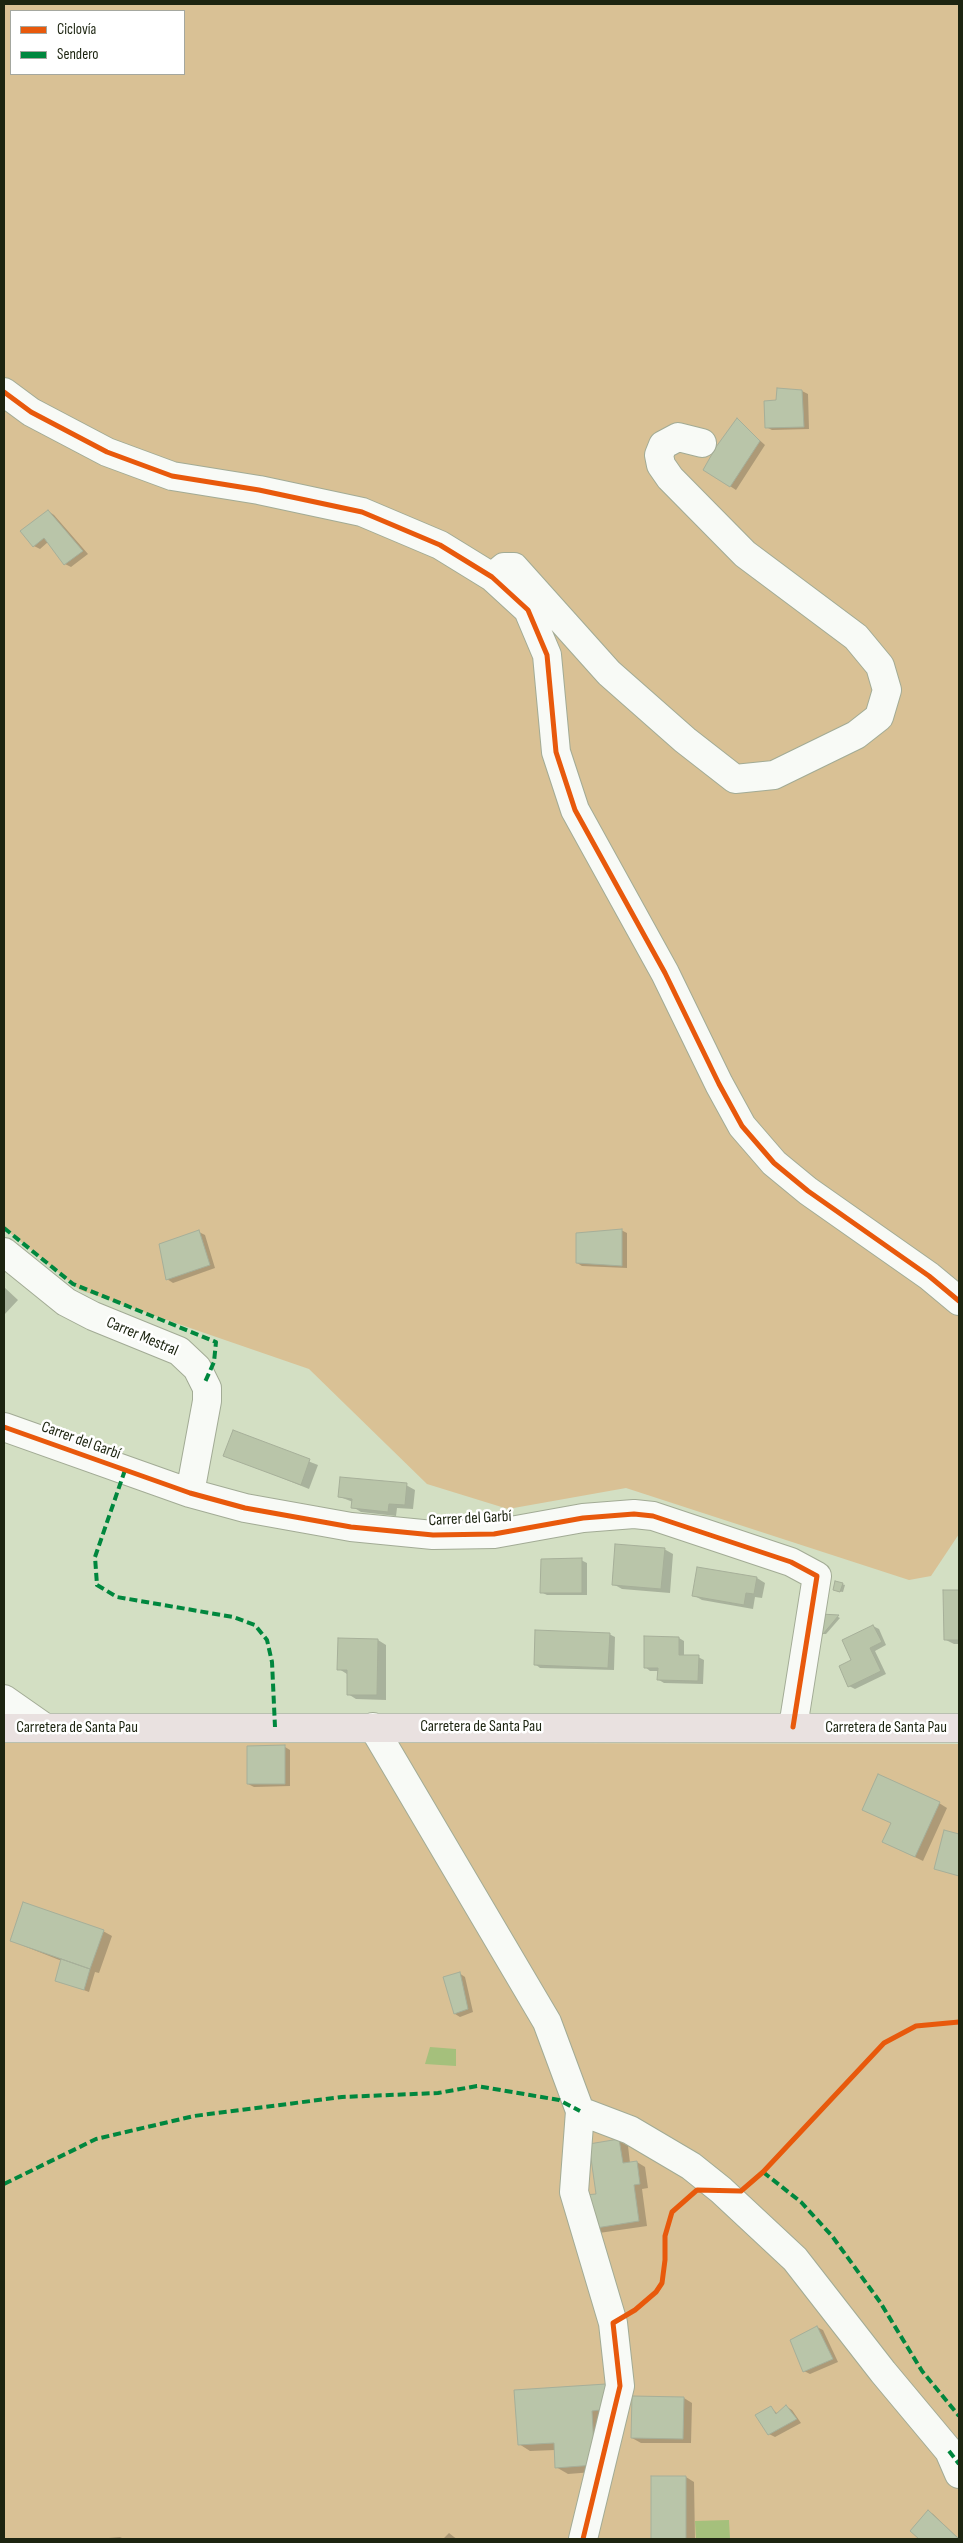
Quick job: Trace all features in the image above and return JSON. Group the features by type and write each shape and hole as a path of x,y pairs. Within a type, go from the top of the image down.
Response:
{"main road":[{"name":"Carretera de Santa Pau","path":"4,1728 959,1728"}],"street":[{"path":"4,392 31,412 107,452 172,476 259,490 362,512 440,545 492,577 528,610 547,654 556,752 575,810 665,973 719,1084 742,1126 774,1163 808,1191 929,1276 959,1301"},
{"path":"492,577 504,567 514,567 609,673 685,740 736,780 774,775 856,735 879,717 887,690 880,666 856,637 745,554 670,478 661,465 659,455 663,446 678,437 702,443"},
{"name":"Carrer Mestral","path":"4,1252 66,1302 93,1316 179,1351 197,1368 207,1388 207,1401 190,1493"},
{"name":"Carrer del Garbí","path":"4,1427 190,1493 245,1508 351,1527 433,1535 494,1534 583,1518 634,1514 653,1516 791,1562 817,1576 793,1727"},
{"path":"4,1699 44,1727"},
{"path":"373,1727 547,2022 580,2111 574,2192 614,2323 620,2386 583,2539"},
{"path":"580,2111 630,2130 691,2166 795,2259 883,2372 949,2451 959,2474"}],"shaded area":[{"path":"4,4 959,4 959,1534 931,1576 909,1580 626,1488 508,1509 427,1484 309,1369 80,1290 4,1228"},
{"path":"4,1742 959,1744 959,2539 4,2539"},
{"path":"430,2047 456,2049 456,2066 425,2064"},
{"path":"729,2520 730,2539 696,2539 695,2521"}],"building":[{"path":"777,388 802,390 804,427 765,428 764,401 776,400"},
{"path":"737,418 760,441 730,487 703,470 716,447"},
{"path":"48,510 83,551 64,565 44,538 33,547 20,531"},
{"path":"622,1229 622,1266 576,1263 576,1233"},
{"path":"199,1230 210,1265 166,1280 159,1244"},
{"path":"233,1430 310,1459 301,1485 223,1456"},
{"path":"340,1477 407,1483 405,1505 389,1504 388,1512 351,1508 352,1499 338,1497"},
{"path":"615,1544 665,1548 661,1589 612,1585"},
{"path":"582,1558 582,1593 540,1593 541,1559"},
{"path":"697,1567 757,1577 754,1594 746,1593 744,1605 692,1596"},
{"path":"835,1581 843,1583 840,1592 833,1590"},
{"path":"943,1590 959,1590 959,1640 944,1640"},
{"path":"820,1614 839,1615 823,1634 816,1634"},
{"path":"873,1625 882,1642 870,1648 881,1671 848,1687 839,1666 851,1660 842,1640"},
{"path":"535,1630 610,1633 608,1668 534,1665"},
{"path":"644,1636 679,1637 679,1655 699,1655 698,1681 657,1680 658,1668 644,1668"},
{"path":"338,1638 378,1639 377,1695 347,1695 347,1670 337,1670"},
{"path":"285,1745 285,1784 247,1784 247,1746"},
{"path":"878,1774 940,1802 915,1857 882,1842 891,1823 862,1810"},
{"path":"944,1830 959,1834 959,1876 934,1869"},
{"path":"23,1902 104,1930 90,1969 10,1941"},
{"path":"61,1959 90,1969 84,1990 55,1981"},
{"path":"460,1972 468,2009 454,2014 443,1977"},
{"path":"619,2139 623,2163 637,2161 640,2184 634,2185 639,2221 590,2229 585,2195 596,2194 589,2144"},
{"path":"817,2326 833,2359 803,2372 790,2340"},
{"path":"606,2384 608,2409 592,2411 595,2465 555,2468 554,2443 518,2445 514,2390"},
{"path":"632,2396 684,2397 683,2439 631,2438"},
{"path":"786,2405 797,2419 768,2435 755,2415 771,2406 776,2414"},
{"path":"651,2476 686,2476 686,2539 651,2539"},
{"path":"928,2510 959,2539 919,2539 910,2531"}],"marked path":[{"path":"4,1228 73,1284 216,1342 214,1362 205,1382"},
{"path":"125,1470 95,1557 97,1585 117,1597 233,1617 255,1625 267,1640 272,1662 275,1727"},
{"path":"4,2184 96,2139 194,2116 342,2097 438,2093 477,2086 559,2100 580,2111"},
{"path":"763,2172 801,2202 832,2236 880,2302 922,2371 959,2416"},
{"path":"949,2451 959,2464"}],"cycle path":[{"path":"4,392 31,412 107,452 172,476 259,490 362,512 440,545 492,577 528,610 547,655 556,752 575,810 665,973 719,1084 742,1126 774,1163 808,1191 929,1276 959,1301"},
{"path":"4,1427 190,1493 245,1508 351,1527 433,1535 494,1534 583,1518 634,1514 653,1516 791,1562 817,1576 793,1727"},
{"path":"583,2539 620,2386 613,2323 635,2310 656,2292 662,2283 665,2260 665,2236 672,2212 697,2190 741,2191 763,2172 884,2043 916,2026 959,2022"}]}
